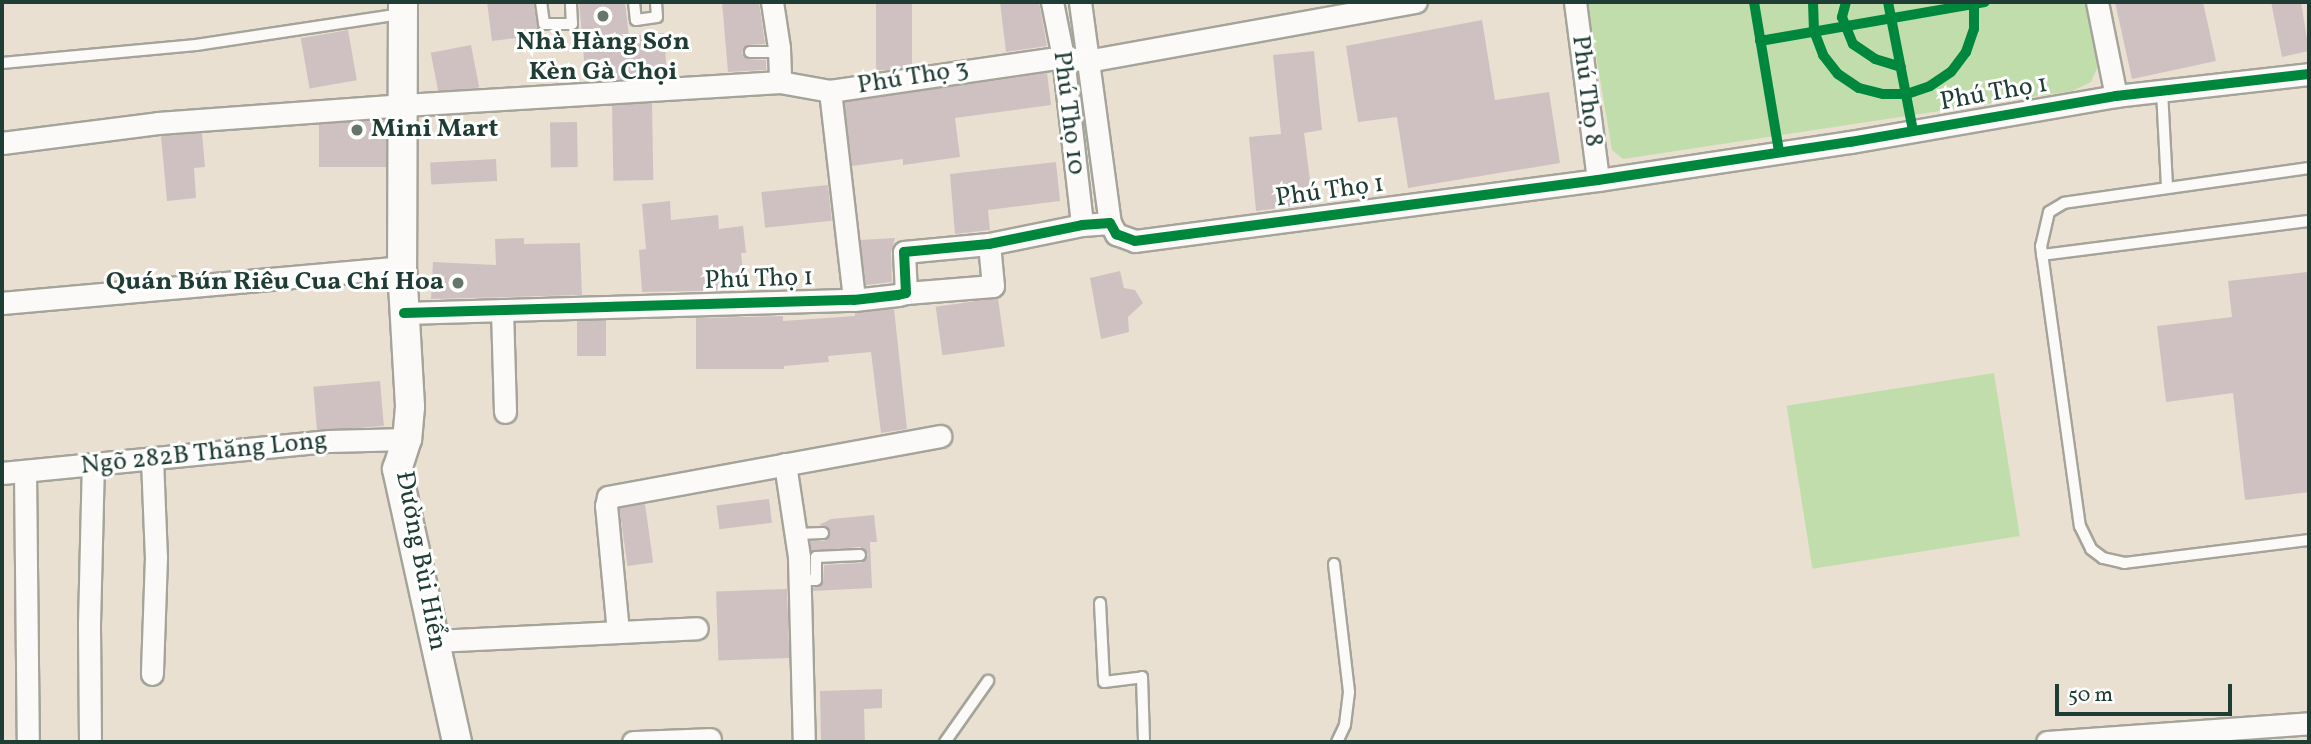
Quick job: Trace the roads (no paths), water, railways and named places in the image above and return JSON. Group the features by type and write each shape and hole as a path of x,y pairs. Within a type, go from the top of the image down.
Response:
{"street":[{"path":"772,2 780,52 780,82"},
{"name":"Phú Thọ 10","path":"1052,2 1063,57 1082,225"},
{"name":"Phú Thọ 10","path":"1080,2 1110,223"},
{"name":"Phú Thọ 3","path":"2,143 158,124 404,105 780,82 830,91 1063,57 1087,61 1416,2"},
{"name":"Phú Thọ 8","path":"1575,2 1598,180"},
{"path":"2097,2 2116,96"},
{"name":"Đường Bùi Hiển","path":"402,8 402,267 410,407 407,439 397,469 457,742"},
{"name":"Phú Thọ 1","path":"1110,223 1116,234 1135,241 1598,180 1850,142 2116,96 2309,74"},
{"path":"830,91 854,300"},
{"path":"906,293 904,252 989,244 1082,225 1110,223"},
{"name":"Phú Thọ 1","path":"404,313 854,300 993,286 989,244"},
{"path":"2,303 402,267"},
{"path":"502,310 505,412"},
{"path":"618,632 606,506 608,497 940,436"},
{"name":"Ngõ 282B Thăng Long","path":"2,473 329,441 407,439"},
{"path":"152,459 156,557 152,674"},
{"path":"785,464 800,580 804,742"},
{"path":"90,742 88,636 93,465"},
{"path":"25,471 28,742"},
{"path":"435,641 697,628"},
{"path":"2048,742 2257,735 2309,723"},
{"path":"633,742 710,739"}],"lane":[{"path":"541,2 544,24 572,24 571,2"},
{"path":"634,2 636,20 657,18 656,2"},
{"path":"2,63 196,45 402,8"},
{"path":"750,52 780,52"},
{"path":"2162,91 2167,188"},
{"path":"2309,168 2087,199 2056,206 2049,212 2043,225 2042,255 2080,526 2091,549 2103,558 2124,563 2309,540"},
{"path":"2042,255 2309,221"},
{"path":"796,534 823,533"},
{"path":"800,580 816,580 816,557 860,555"},
{"path":"1334,564 1349,692 1345,725 1337,742"},
{"path":"1100,603 1104,682 1142,677 1144,742"},
{"path":"945,742 988,681"}],"place":[{"name":"Nhà Hàng Sơn Kèn Gà Chọi","path":"603,16"},
{"name":"Mini Mart","path":"357,130"},
{"name":"Quán Bún Riêu Cua Chí Hoa","path":"458,283"}]}
